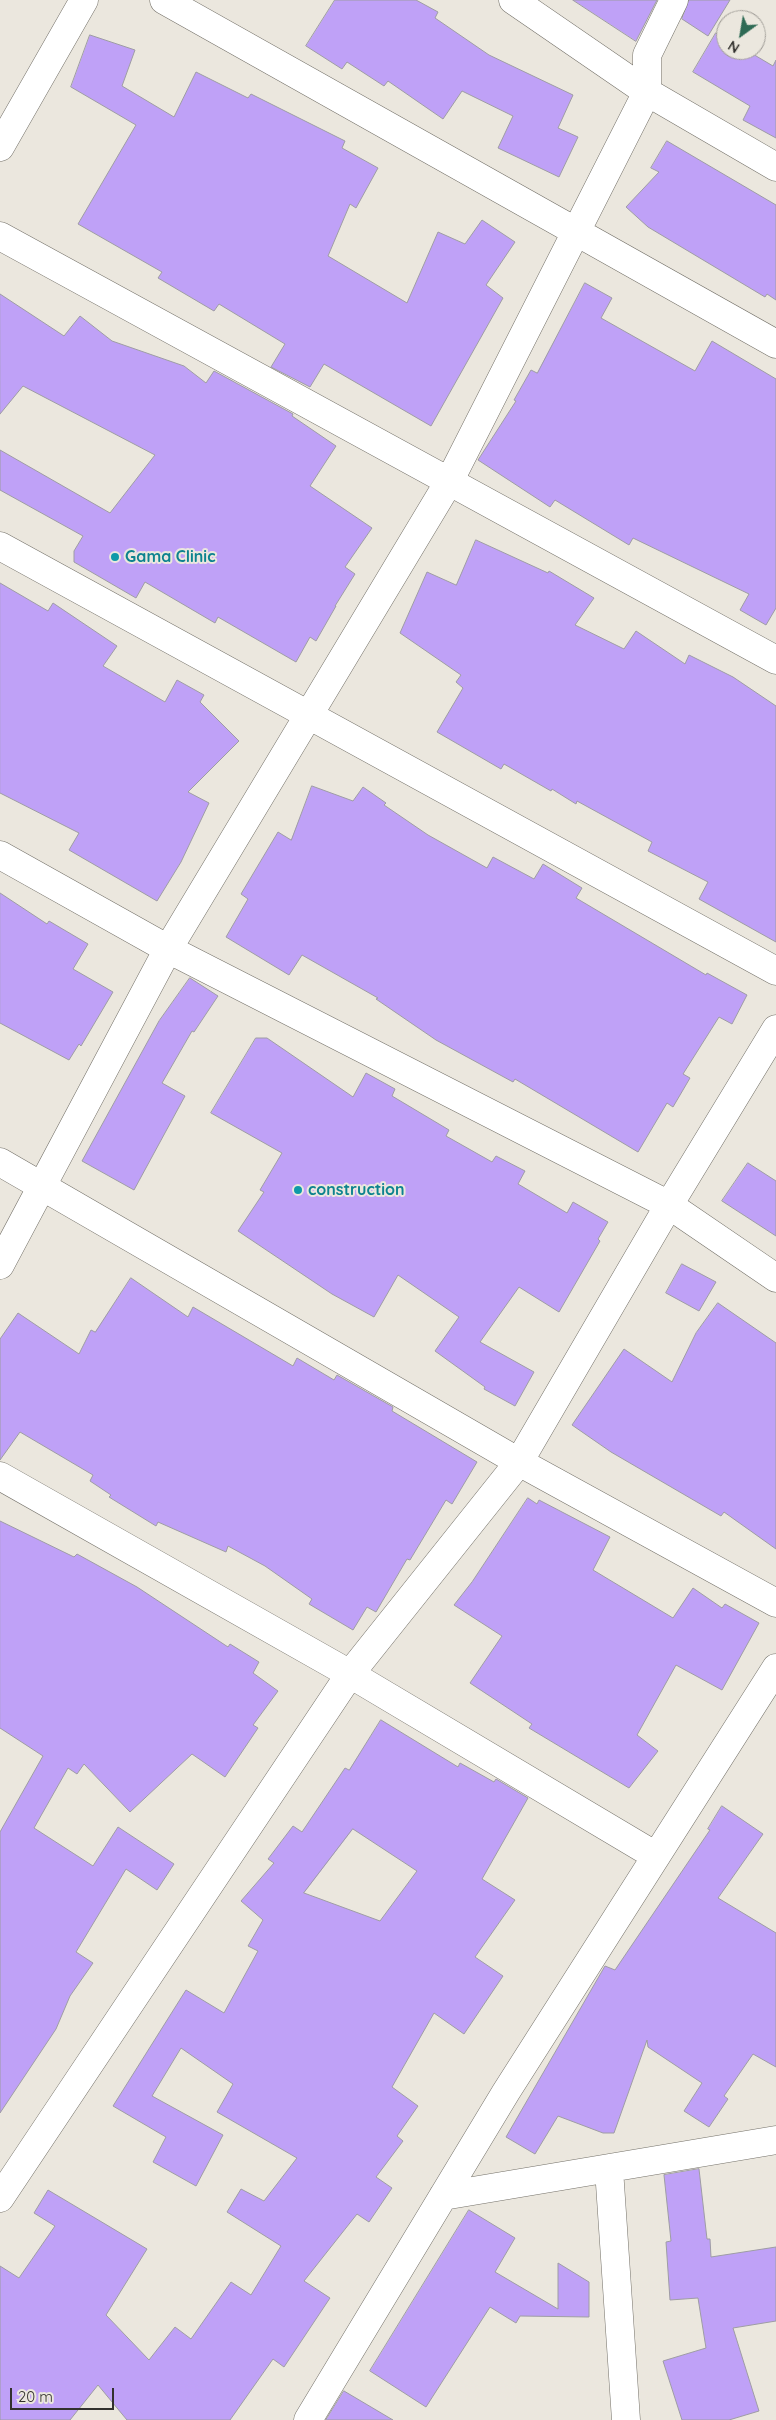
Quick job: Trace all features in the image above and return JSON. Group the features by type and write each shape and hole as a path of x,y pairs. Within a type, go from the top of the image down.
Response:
{"street":[{"path":"0,147 84,0"},
{"path":"164,0 776,344"},
{"path":"513,0 647,92 776,167"},
{"path":"0,1265 168,949 450,480 647,92 647,55 674,0"},
{"path":"0,236 450,480 776,660"},
{"path":"0,546 776,971"},
{"path":"0,856 168,949 669,1205 776,1278"},
{"path":"0,2198 350,1674 519,1462 669,1205 776,1029"},
{"path":"0,1162 519,1462 776,1603"},
{"path":"2,1483 350,1674 656,1856"},
{"path":"308,2420 506,2092 776,1668"},
{"path":"442,2196 776,2140"},
{"path":"609,2169 626,2420"}],"building":[{"path":"335,0 416,0 438,12 435,18 489,55 573,95 558,128 578,137 559,177 498,148 513,116 462,91 443,119 388,81 384,86 347,62 342,69 306,46"},
{"path":"573,0 657,0 636,41"},
{"path":"689,0 730,0 724,10 716,10 716,23 708,36 682,19"},
{"path":"716,33 716,60 763,60 773,66 776,60 776,138 743,120 750,106 693,72"},
{"path":"90,35 135,50 122,86 174,117 196,72 248,98 251,94 345,141 342,148 378,168 356,208 350,204 328,256 407,303 438,232 465,244 482,220 515,242 486,285 503,298 431,426 324,364 310,387 271,367 285,344 219,304 214,311 158,278 162,272 78,224 136,125 71,87"},
{"path":"667,141 776,205 776,300 767,294 765,297 648,227 626,207 659,172 651,168"},
{"path":"585,283 612,298 601,318 695,371 712,341 776,379 776,608 766,625 740,610 749,594 633,538 629,545 555,500 550,507 478,460 516,401 514,400 531,370 537,373"},
{"path":"0,294 64,336 80,316 112,341 184,366 206,383 214,371 293,414 292,416 336,446 310,486 372,528 345,567 355,574 316,641 310,637 296,662 218,617 215,623 145,582 136,598 74,562 74,551 83,536 0,490 0,450 110,513 155,455 23,386 0,414"},
{"path":"476,540 548,573 549,571 594,598 575,625 624,649 636,631 685,664 689,655 733,677 776,706 776,942 699,899 708,882 648,851 652,842 577,801 576,804 552,789 551,791 504,764 501,769 437,732 463,688 456,682 461,675 400,633 427,572 456,585"},
{"path":"0,583 48,611 53,603 117,646 103,666 165,702 177,680 204,695 200,702 239,741 188,792 209,803 181,862 157,901 69,850 79,833 0,793"},
{"path":"312,786 353,801 363,787 386,803 384,805 428,835 487,868 493,857 534,879 543,864 582,888 576,898 706,975 707,973 747,995 732,1024 719,1017 683,1074 690,1078 673,1107 667,1103 638,1152 515,1079 513,1082 436,1040 376,999 378,998 302,955 289,975 226,937 248,899 241,894 278,832 291,840"},
{"path":"0,893 47,924 49,921 88,944 73,969 113,992 81,1046 79,1044 69,1060 0,1023"},
{"path":"190,978 218,996 194,1032 192,1031 162,1083 185,1096 134,1190 82,1161 159,1021"},
{"path":"256,1038 267,1038 353,1097 366,1073 395,1089 392,1096 449,1130 446,1136 492,1162 496,1156 525,1171 518,1184 567,1213 573,1202 608,1222 598,1239 600,1241 559,1312 519,1287 480,1342 534,1372 515,1406 484,1389 485,1387 435,1351 459,1317 398,1275 374,1317 332,1294 238,1231 264,1192 260,1190 282,1153 211,1113"},
{"path":"748,1163 776,1181 776,1236 722,1201"},
{"path":"682,1264 716,1282 699,1311 666,1293"},
{"path":"131,1278 188,1317 193,1307 293,1366 297,1358 334,1380 337,1375 393,1407 392,1411 477,1462 452,1504 446,1500 410,1560 407,1559 376,1612 367,1607 353,1630 309,1604 312,1599 265,1566 228,1546 226,1552 158,1522 156,1526 109,1497 111,1495 90,1481 93,1475 20,1432 0,1460 0,1339 18,1313 79,1354 91,1330 95,1332"},
{"path":"718,1303 776,1343 776,1549 724,1512 721,1516 611,1452 572,1425 624,1349 672,1382 696,1333"},
{"path":"528,1498 537,1504 539,1500 610,1537 593,1570 673,1618 693,1588 722,1608 725,1604 759,1623 722,1690 676,1665 637,1735 658,1751 629,1788 529,1728 532,1724 470,1683 502,1636 454,1605 472,1582"},
{"path":"0,1521 74,1557 77,1554 137,1587 228,1647 230,1644 259,1662 253,1673 278,1691 253,1725 258,1728 225,1777 192,1754 130,1812 84,1764 77,1774 68,1768 34,1828 93,1866 118,1827 174,1864 157,1890 126,1869 76,1952 93,1963 70,1996 56,2029 0,2113 0,1832 43,1756 0,1728"},
{"path":"381,1720 458,1767 460,1763 494,1782 496,1779 528,1798 482,1879 515,1900 475,1957 503,1976 464,2034 434,2013 392,2087 418,2106 397,2136 403,2141 376,2177 392,2188 369,2222 357,2214 304,2281 330,2298 284,2367 273,2359 230,2420 127,2420 98,2385 70,2420 0,2420 0,2266 19,2278 55,2226 34,2213 48,2190 147,2249 106,2315 149,2360 175,2327 191,2339 231,2282 251,2295 281,2246 227,2212 241,2189 264,2201 297,2158 217,2112 233,2084 181,2048 152,2096 223,2135 196,2186 153,2162 166,2137 113,2106 186,1990 224,2013 258,1951 248,1946 263,1920 241,1901 274,1863 268,1859 293,1826 302,1832 345,1768 349,1770","holes":["353,1829 417,1871 380,1921 304,1893"]},
{"path":"722,1806 763,1834 718,1898 776,1933 776,2067 753,2054 724,2096 728,2099 709,2127 684,2111 702,2083 648,2047 647,2040 614,2133 603,2133 558,2116 535,2154 506,2137 605,1966 615,1970 710,1830 708,1829"},
{"path":"699,2169 707,2239 710,2239 711,2257 776,2247 776,2321 733,2328 759,2411 729,2420 682,2420 663,2361 706,2348 698,2298 670,2300 666,2242 671,2241 664,2175"},
{"path":"469,2210 515,2238 495,2272 558,2309 558,2263 589,2282 589,2317 520,2316 516,2323 490,2307 426,2407 370,2371"},
{"path":"344,2391 393,2420 326,2420"}],"place":[{"name":"Gama Clinic","path":"115,557"},
{"name":"construction","path":"298,1190"}]}
